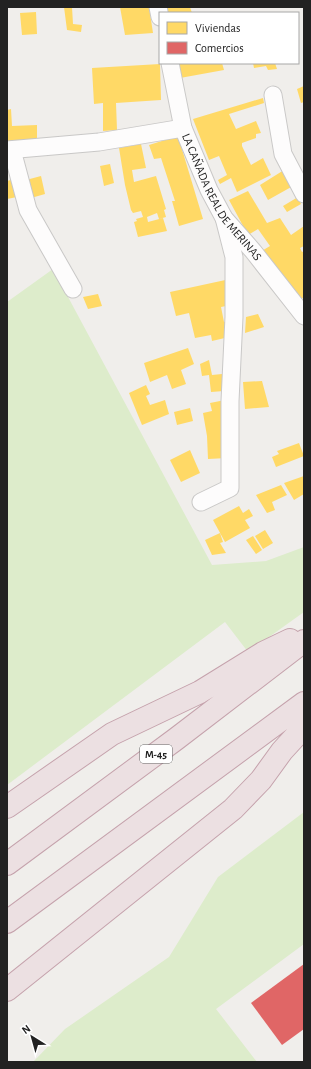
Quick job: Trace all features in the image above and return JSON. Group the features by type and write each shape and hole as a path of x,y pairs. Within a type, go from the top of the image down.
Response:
{"highway":[{"path":"10,804 112,734 200,692 262,653 304,633"},
{"name":"M-45","path":"7,864 176,739 304,641"},
{"path":"7,922 304,703"},
{"path":"7,990 233,808 261,780 282,751 304,727"},
{"path":"7,981 130,891"}],"street":[{"name":"LA CAÑADA REAL DE MERINAS","path":"170,64 183,128 209,190 224,218 253,250 304,316"},
{"path":"273,95 283,154 304,194"},
{"path":"73,289 28,210 10,150 99,142 183,128"},
{"path":"201,502 230,488 230,401 234,317 234,257 224,218"}],"green space":[{"path":"53,269 212,565 266,561 304,547 304,612 248,652 225,622 7,785 7,302"},
{"path":"304,812 304,944 216,1009 257,1062 33,1062 65,1029 169,957 218,877"}],"building: Viviendas":[{"path":"64,7 72,7 73,24 82,25 81,32 67,30"},
{"path":"120,7 149,7 153,33 125,35"},
{"path":"164,7 190,7 192,12 166,12"},
{"path":"36,12 37,34 22,35 20,13"},
{"path":"160,64 161,100 116,103 117,130 103,131 103,103 94,104 92,68"},
{"path":"178,64 222,64 224,70 180,78"},
{"path":"253,64 275,64 277,69 268,70 266,66 254,68"},
{"path":"304,86 304,102 301,103 297,89"},
{"path":"263,98 264,103 229,114 236,129 256,121 261,133 256,134 256,138 242,143 242,146 251,165 263,158 271,175 237,192 231,178 220,184 218,180 227,175 219,156 209,160 193,119"},
{"path":"11,109 12,126 37,125 37,141 7,142 7,110"},
{"path":"178,136 203,219 179,226 172,201 175,201 161,158 154,159 149,145"},
{"path":"141,144 146,168 132,170 134,182 156,176 166,209 164,210 166,217 159,219 157,213 147,217 148,222 163,218 167,231 138,237 134,222 137,221 136,219 143,217 141,211 133,213 131,210 119,148"},
{"path":"110,164 114,183 104,186 100,166"},
{"path":"284,170 293,186 268,200 260,185"},
{"path":"41,176 45,194 31,198 26,180"},
{"path":"14,179 17,197 7,199 7,181"},
{"path":"248,191 267,223 280,218 291,235 304,226 304,246 300,248 302,252 304,251 304,297 300,300 260,252 270,246 258,229 248,235 229,200"},
{"path":"298,197 301,204 287,212 283,206"},
{"path":"230,279 231,305 221,307 224,322 230,321 229,337 212,341 211,335 195,338 189,313 176,316 170,292"},
{"path":"98,294 102,306 88,309 83,297"},
{"path":"258,314 264,327 245,333 246,317"},
{"path":"188,348 194,364 181,370 186,384 172,389 167,375 150,382 144,363"},
{"path":"209,360 212,375 222,374 224,391 211,392 209,375 202,376 200,364"},
{"path":"262,381 269,407 245,409 243,382"},
{"path":"146,385 150,394 146,396 150,405 165,400 169,414 142,425 129,393"},
{"path":"225,400 227,458 208,459 207,436 203,413 212,411 210,403"},
{"path":"190,408 193,421 177,425 174,412"},
{"path":"299,443 304,456 276,467 272,457 279,454 277,451"},
{"path":"190,450 200,473 181,482 170,460"},
{"path":"304,476 304,494 294,500 284,483"},
{"path":"281,485 287,495 272,502 275,510 267,513 256,495"},
{"path":"239,506 243,513 249,509 253,516 245,520 250,528 225,542 213,520"},
{"path":"265,530 273,543 263,549 255,536"},
{"path":"220,533 223,542 220,543 226,553 212,555 205,540"},
{"path":"253,536 262,550 256,554 246,540"}],"building: Comercios":[{"path":"304,964 304,1029 282,1045 251,1003"}]}
